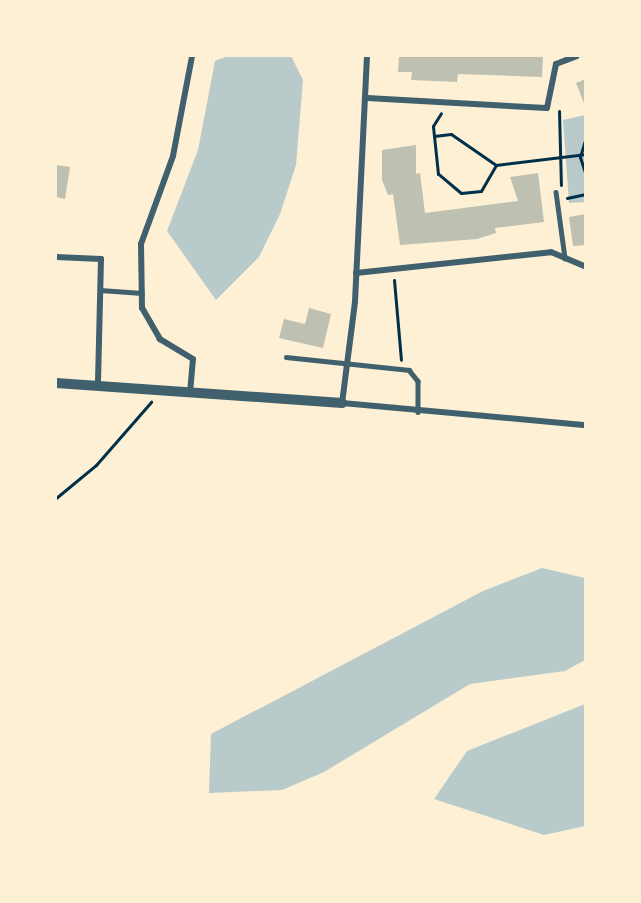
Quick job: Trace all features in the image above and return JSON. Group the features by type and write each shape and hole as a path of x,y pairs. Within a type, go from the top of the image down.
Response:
{"street":[{"path":"190,393 192,359 160,339 142,308 141,244 173,156 192,56"},
{"path":"342,404 356,273 367,98 367,56"},
{"path":"367,98 547,108 556,64 577,56"},
{"path":"356,273 551,252 585,267"},
{"path":"56,257 101,259 98,386"},
{"path":"56,383 585,425"}],"lane":[{"path":"556,56 556,64"},
{"path":"555,192 565,258"},
{"path":"100,290 142,293"},
{"path":"286,357 402,369 418,381 418,412"}],"path":[{"path":"455,103 437,116 434,136 438,174 461,193 481,191 496,165"},
{"path":"559,105 558,157 564,198"},
{"path":"434,136 451,134 496,165 585,154"},
{"path":"585,137 580,154 585,176"},
{"path":"556,199 585,194"},
{"path":"393,269 402,369"},
{"path":"56,498 96,465 160,391"}],"shaded area":[{"path":"228,56 291,56 303,80 296,165 280,214 259,257 216,300 167,231 198,150 215,61"},
{"path":"585,115 585,202 569,203 563,120"},
{"path":"542,568 585,578 585,660 565,671 470,684 324,772 282,790 209,793 211,734 483,591"},
{"path":"585,704 585,826 544,835 434,799 467,751"}],"building":[{"path":"399,56 543,56 542,77 458,74 457,82 411,80 412,72 398,72"},
{"path":"586,79 586,106 585,106 576,83"},
{"path":"416,145 416,174 420,173 425,213 518,201 510,177 538,173 544,222 495,228 496,233 477,239 400,245 393,194 388,195 382,180 382,150"},
{"path":"56,165 70,167 65,199 56,197"},
{"path":"586,214 586,245 573,246 569,217"},
{"path":"309,308 331,314 323,348 279,338 284,319 305,324"}]}
